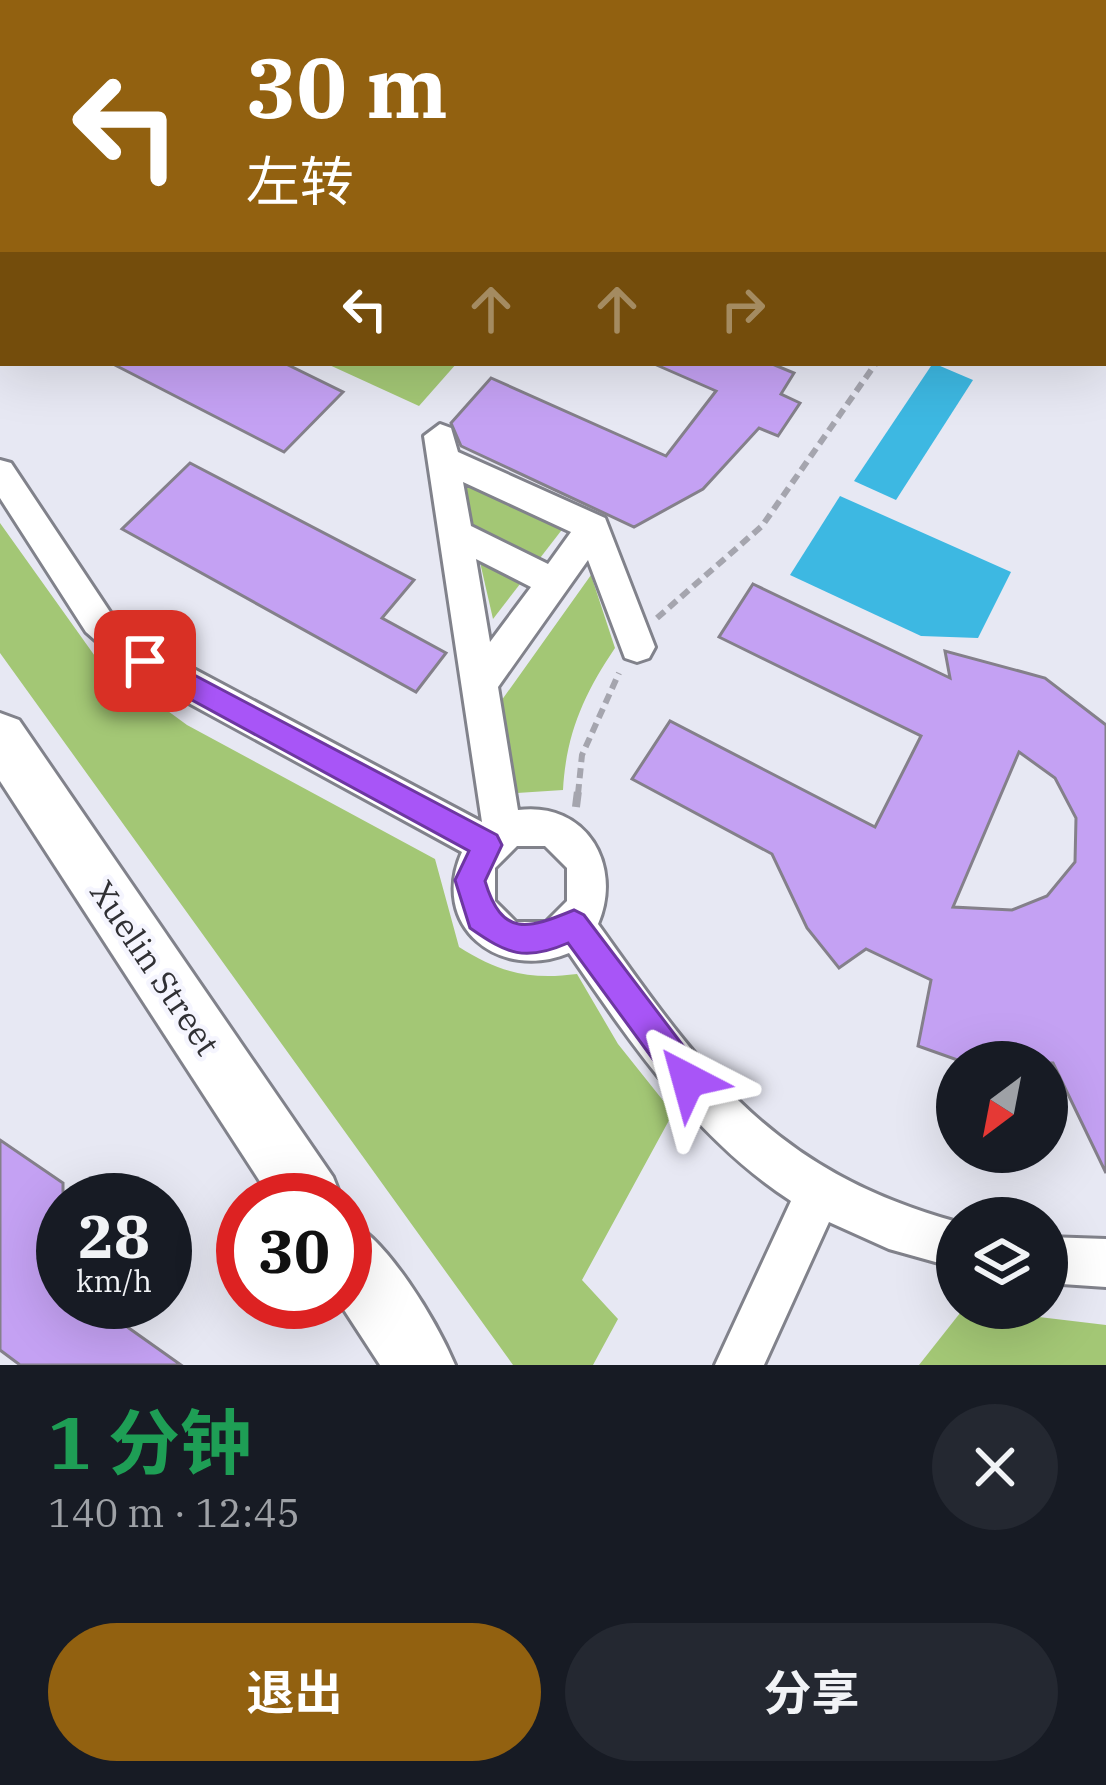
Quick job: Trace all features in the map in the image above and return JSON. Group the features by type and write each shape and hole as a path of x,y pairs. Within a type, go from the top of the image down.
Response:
{"main road":[{"name":"Xuelin Street","path":"0,736 292,1173"},
{"path":"372,1293 420,1365"}],"street":[{"path":"0,472 98,622 145,661 495,840 539,828 573,843 590,874 591,892 574,925 536,942 496,932 472,900 470,880 495,840 479,685 442,447 593,527 637,646"},
{"path":"479,685 593,527"},
{"path":"455,533 554,582"},
{"path":"574,925 713,1111 817,1196 902,1233 936,1240"},
{"path":"739,1365 817,1196"},
{"path":"1068,1261 1106,1263"}],"path":[{"path":"573,843 582,755 609,687 656,618 762,526 874,366"}],"green space":[{"path":"332,366 454,366 419,406"},
{"path":"458,466 571,518 493,619"},
{"path":"0,523 97,659 187,725 435,859 459,947 516,972 577,974 618,1044 673,1113 582,1280 618,1319 593,1365 513,1365 0,653"},
{"path":"591,575 615,648 578,715 563,790 517,793 499,704"},
{"path":"1068,1320 1106,1325 1106,1365 919,1365 947,1329 1068,1329"}],"water":[{"path":"931,366 973,380 896,500 854,481"},
{"path":"840,496 1011,572 978,638 921,636 790,575"}],"building":[{"path":"117,366 290,366 343,392 284,452"},
{"path":"659,366 777,366 794,373 781,394 800,403 778,436 759,428 703,489 634,527 461,446 451,423 491,378 666,456 716,391"},
{"path":"190,463 414,580 382,618 446,653 416,692 122,529"},
{"path":"753,584 950,678 945,651 1045,678 1106,725 1106,1173 1068,1094 1068,1041 936,1041 936,1052 918,1046 931,980 866,949 839,968 807,928 772,854 632,779 670,721 875,827 921,736 719,637","holes":["1019,752 1055,778 1076,818 1075,862 1047,896 1012,910 953,907"]},
{"path":"0,1140 48,1173 36,1173 36,1329 130,1329 181,1365 20,1365 0,1350"}],"route":[{"path":"145,661 487,845 470,880 472,900 481,917 496,932 536,942 557,937 574,925 688,1080"}]}
